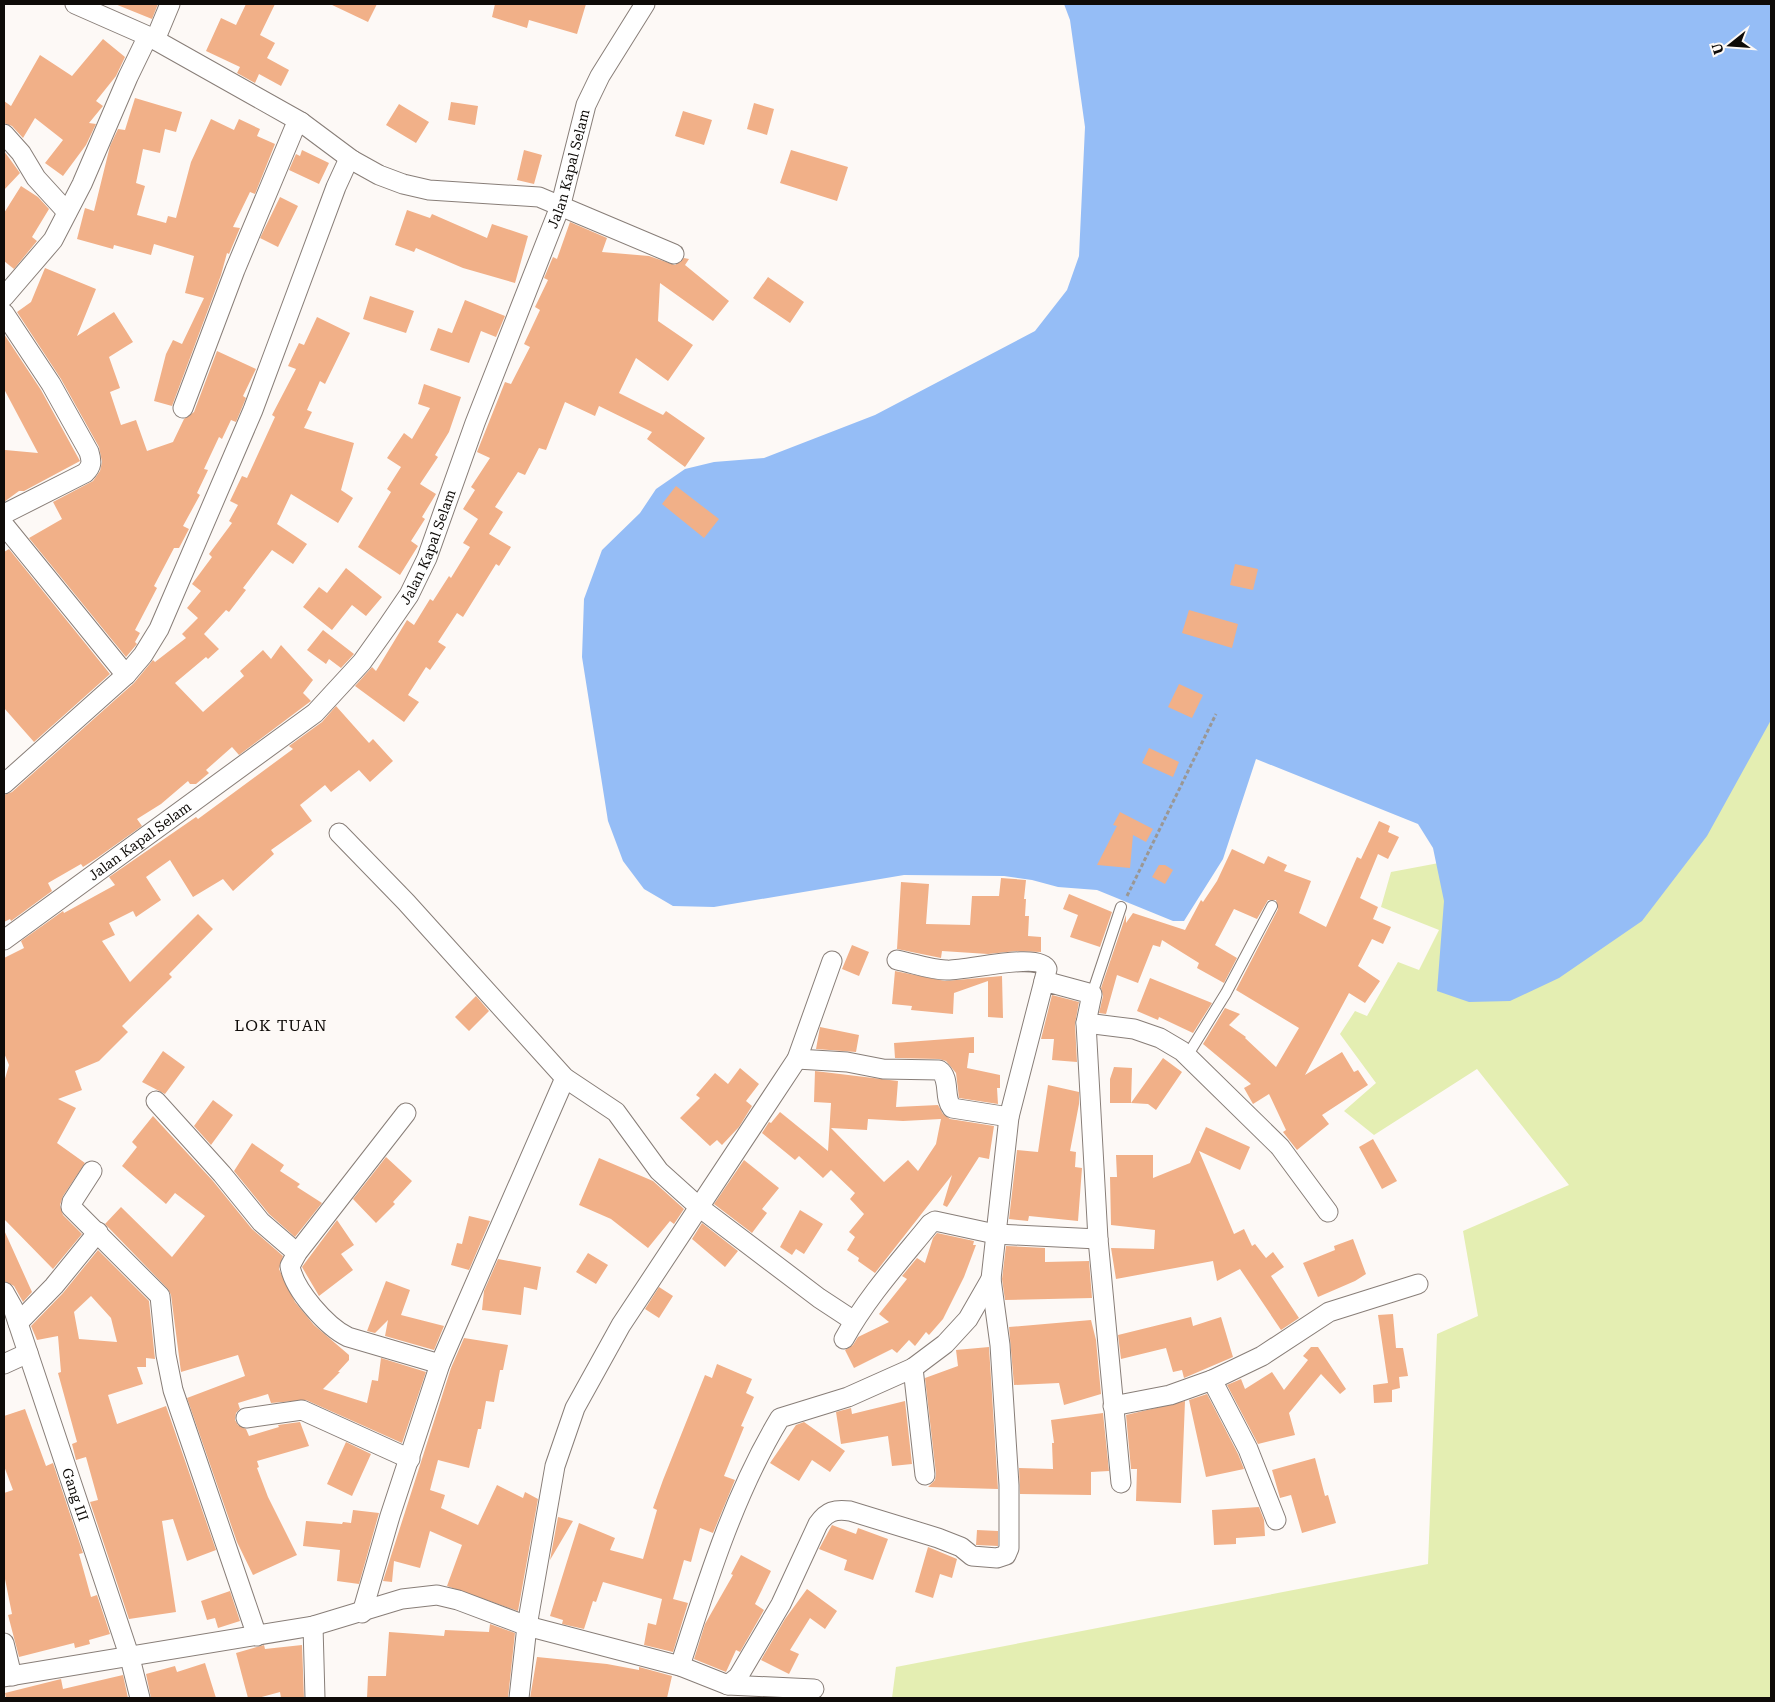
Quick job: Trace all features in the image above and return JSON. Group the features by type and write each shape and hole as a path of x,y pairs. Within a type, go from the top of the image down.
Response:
{"street":[{"path":"75,4 297,126 350,161 379,174 403,184 429,190 539,197 561,204 674,254"},
{"path":"7,286 53,240 147,45 170,4"},
{"name":"Jalan Kapal Selam","path":"4,940 315,713 362,662 409,595 427,558 475,423 561,204 586,105 600,76 645,4"},
{"path":"183,408 235,270 297,126"},
{"path":"4,134 22,153 36,178 67,212"},
{"path":"4,784 126,675 151,642 173,602 253,410 336,188 350,161"},
{"path":"4,313 51,384 90,452 92,462 90,468 85,472 4,514"},
{"path":"4,525 126,675"},
{"path":"339,832 566,1078 616,1112 659,1170 699,1207 819,1298 854,1321"},
{"path":"728,1685 738,1676 781,1604 818,1524 827,1514 836,1509 850,1511 938,1538 961,1548 972,1556 997,1558 1006,1555 1009,1548 1009,1485 1000,1345 991,1279 1009,1117 1047,969 1041,964 1000,962 945,970 897,960"},
{"path":"519,1698 527,1626 554,1466 575,1408 621,1325 797,1058 832,961"},
{"path":"1044,981 1092,994 1086,1023 1098,1239 1121,1483"},
{"path":"1086,1023 1134,1029 1160,1038 1187,1056 1280,1147 1328,1212"},
{"path":"797,1058 847,1062 883,1069 939,1070 945,1076 948,1102 952,1108 1009,1117"},
{"path":"362,1613 390,1516 440,1364 566,1078"},
{"path":"156,1101 222,1174 261,1222 297,1253"},
{"path":"406,1113 297,1253 290,1266 291,1273 319,1312 336,1331 348,1337 440,1364"},
{"path":"92,1171 71,1206 160,1296 166,1355 173,1390 257,1636"},
{"path":"844,1339 854,1321 894,1267 930,1224 935,1221 995,1234 1098,1239"},
{"path":"18,1323 54,1286 98,1232"},
{"path":"680,1666 709,1577 744,1487 780,1418 848,1397 913,1368 945,1344 968,1319 991,1279"},
{"path":"1113,1406 1170,1395 1212,1380 1262,1356 1329,1312 1418,1284"},
{"name":"Gang III","path":"4,1292 18,1323 130,1658 140,1698"},
{"path":"4,1364 28,1353"},
{"path":"913,1368 925,1475"},
{"path":"1212,1380 1248,1449 1276,1520"},
{"path":"246,1418 302,1410 410,1459"},
{"path":"4,1642 8,1677 313,1626 362,1613 402,1599 437,1595 458,1600 527,1626 680,1666 728,1685 814,1689"},
{"path":"313,1626 314,1698"}],"lane":[{"path":"1187,1056 1226,993 1272,906"},
{"path":"1092,994 1121,908"}],"path":[{"path":"1121,908 1216,714"}],"green space":[{"path":"1771,4 1771,1698 892,1698 896,1667 1428,1564 1437,1334 1478,1316 1463,1231 1569,1185 1477,1069 1374,1135 1344,1111 1376,1083 1340,1034 1355,1011 1367,1016 1398,962 1419,970 1439,930 1381,907 1391,872 1476,856"}],"water":[{"path":"1064,4 1771,4 1771,720 1707,836 1642,921 1559,978 1510,1001 1469,1002 1437,991 1444,901 1433,848 1418,824 1256,759 1223,859 1184,921 1173,921 1097,890 1058,887 1032,880 1004,876 904,875 714,907 673,906 644,889 623,861 608,821 582,657 584,599 602,550 640,513 656,489 685,469 714,462 764,458 875,415 1035,331 1067,290 1079,256 1085,127 1070,20"}],"building":[{"path":"115,4 158,4 152,19"},
{"path":"246,4 275,4 260,35 275,43 267,58 289,70 281,86 259,74 255,83 237,73 240,67 206,51 221,18 236,25"},
{"path":"330,4 377,4 368,22"},
{"path":"495,4 586,4 577,34 529,20 527,28 492,17"},
{"path":"103,39 125,57 116,76 96,101 103,106 89,123 96,124 86,145 63,176 45,163 63,140 35,118 23,138 12,126 4,123 4,101 11,106 40,55 72,76"},
{"path":"135,98 182,112 176,132 165,129 160,153 143,149 136,183 145,186 137,215 166,223 168,216 176,218 191,162 211,119 234,130 239,119 260,129 257,136 275,144 255,194 250,192 233,227 240,228 229,254 227,253 221,275 172,406 154,401 166,354 173,340 182,344 204,298 185,293 194,256 154,244 151,255 114,245 113,249 77,239 85,208 94,211 110,146 118,129 125,130"},
{"path":"451,102 478,106 475,125 448,120"},
{"path":"754,103 774,109 767,135 747,129"},
{"path":"399,104 429,122 416,143 386,125"},
{"path":"683,111 712,120 704,145 675,136"},
{"path":"302,150 329,163 319,184 289,170 296,154 300,156"},
{"path":"524,150 542,155 534,184 517,180"},
{"path":"791,150 848,167 837,201 780,183"},
{"path":"4,151 20,173 4,190"},
{"path":"21,186 38,197 49,209 32,237 37,241 14,269 4,261 4,213"},
{"path":"280,197 298,206 278,247 260,238"},
{"path":"407,210 430,218 432,214 487,238 492,224 528,236 515,283 463,268 416,248 414,252 395,245"},
{"path":"570,222 607,238 602,252 649,256 675,265 684,258 689,259 685,265 729,301 713,321 660,283 658,321 693,345 668,381 636,358 619,393 663,415 666,411 705,438 685,467 647,439 652,432 599,406 595,416 565,402 546,450 539,448 525,475 518,472 495,507 503,512 489,534 511,547 499,566 496,564 463,617 457,613 438,642 446,647 430,670 426,667 408,695 419,702 404,722 355,686 372,667 376,671 407,620 414,625 430,599 433,601 449,576 451,578 470,547 463,543 478,519 463,509 475,490 471,487 490,458 477,452 505,382 511,384 530,347 524,344 540,310 535,307 548,280 544,278 553,257 557,259"},
{"path":"45,268 96,289 77,336 114,312 133,342 109,357 120,388 110,392 121,425 136,420 147,451 173,442 184,419 194,412 217,351 256,369 243,396 246,398 236,422 231,420 222,439 219,437 204,469 208,470 197,493 200,495 183,526 189,529 179,548 174,548 154,586 157,588 135,630 140,633 135,642 137,644 126,657 29,538 62,519 53,502 93,481 100,471 102,462 99,447 61,379 17,312 31,302"},
{"path":"768,277 804,302 790,323 753,298"},
{"path":"370,296 414,311 406,333 363,319"},
{"path":"465,300 505,316 496,337 481,331 469,363 430,350 438,328 452,333"},
{"path":"317,317 350,333 325,384 320,381 307,410 312,412 304,428 354,443 341,490 353,498 338,523 291,494 277,524 307,544 293,564 272,550 243,588 246,590 229,612 226,610 204,634 219,649 208,659 206,657 175,683 203,712 244,676 240,671 263,650 271,659 281,645 313,680 303,693 311,701 239,755 232,747 206,770 209,773 196,784 190,784 188,781 161,804 137,819 142,826 83,867 81,864 48,883 52,891 11,921 10,919 4,922 4,795 12,792 134,683 153,660 155,662 186,638 182,634 198,618 187,608 201,591 192,584 212,557 209,554 232,523 229,521 238,505 230,501 242,476 247,478 275,417 272,415 296,369 288,366 299,343 304,345"},
{"path":"4,334 41,390 80,461 24,491 19,491 4,502 5,450 38,453 4,389"},
{"path":"424,384 461,397 449,432 435,455 438,457 420,484 436,494 422,517 425,519 411,541 418,546 400,575 358,547 391,492 387,489 401,467 387,458 404,433 412,439 430,408 418,404"},
{"path":"676,486 719,519 704,538 662,504"},
{"path":"9,549 110,674 34,742 4,708 4,552"},
{"path":"1235,564 1258,569 1253,590 1230,585"},
{"path":"346,568 382,597 366,616 352,605 332,630 303,607 319,587 327,593"},
{"path":"1189,610 1238,624 1232,648 1182,633"},
{"path":"323,630 354,654 341,668 329,659 326,664 307,650"},
{"path":"1179,684 1203,695 1192,718 1168,707"},
{"path":"336,706 369,743 373,739 393,761 370,782 359,770 331,792 325,785 300,805 312,821 271,850 274,854 233,891 223,879 193,897 170,860 146,877 161,900 136,917 133,911 109,923 115,935 102,941 130,982 198,914 213,929 169,974 172,977 122,1026 128,1032 99,1061 75,1071 82,1090 58,1099 76,1108 57,1143 85,1163 63,1196 60,1205 63,1215 82,1234 53,1269 4,1219 4,1082 9,1065 4,1053 4,958 24,948 21,941 63,911 64,913 115,885 109,877 196,817 198,819 293,749 289,746 322,722"},
{"path":"1149,748 1179,762 1173,777 1142,763"},
{"path":"1120,812 1153,829 1146,842 1133,835 1130,868 1097,865 1117,826 1113,825"},
{"path":"1379,821 1390,826 1388,832 1399,837 1388,859 1378,854 1360,898 1378,907 1373,919 1391,927 1383,944 1372,939 1358,966 1380,981 1365,1003 1349,993 1305,1075 1342,1052 1354,1072 1358,1070 1368,1085 1322,1115 1329,1124 1297,1150 1283,1132 1286,1130 1269,1094 1253,1104 1244,1088 1251,1084 1203,1044 1225,1008 1240,1014 1229,1025 1246,1037 1276,1067 1299,1028 1236,990 1278,909 1276,900 1268,900 1257,919 1234,909 1215,945 1237,958 1224,983 1197,968 1199,963 1162,940 1160,947 1153,945 1138,983 1117,975 1106,1014 1099,1013 1103,996 1101,988 1126,915 1126,923 1133,913 1185,930 1201,900 1203,902 1217,881 1232,849 1264,864 1268,856 1287,865 1284,871 1311,881 1299,913 1326,927 1357,857 1361,859"},
{"path":"1159,865 1165,865 1173,870 1165,884 1152,877"},
{"path":"1001,878 1026,880 1024,899 1026,899 1025,916 1029,916 1028,936 1041,937 1041,952 1016,951 988,954 942,951 941,958 897,949 901,882 929,884 926,924 970,925 972,896 999,896"},
{"path":"1069,894 1112,912 1100,947 1070,937 1078,915 1063,909"},
{"path":"852,945 869,952 859,976 842,969"},
{"path":"895,971 945,981 1002,976 1003,1018 988,1017 988,981 954,993 953,1014 911,1010 912,1006 892,1004"},
{"path":"1150,978 1212,1003 1193,1033 1159,1017 1158,1020 1137,1011"},
{"path":"1052,995 1079,1002 1075,1024 1077,1062 1052,1060 1054,1039 1041,1039"},
{"path":"476,996 489,1011 469,1031 455,1017"},
{"path":"820,1027 859,1035 856,1052 816,1049"},
{"path":"974,1037 974,1053 969,1053 967,1068 1000,1075 1000,1088 997,1088 998,1104 959,1098 956,1073 946,1061 939,1059 895,1058 894,1043"},
{"path":"163,1051 185,1067 165,1094 142,1082"},
{"path":"1163,1058 1182,1072 1156,1110 1148,1104 1131,1103"},
{"path":"1114,1067 1132,1068 1131,1103 1110,1103 1110,1079"},
{"path":"740,1068 759,1084 746,1101 752,1106 739,1127 722,1145 717,1140 710,1146 680,1118 700,1098 696,1095 715,1073 728,1084"},
{"path":"815,1071 898,1081 896,1107 938,1105 943,1114 950,1119 994,1126 989,1159 979,1157 947,1207 943,1205 952,1175 875,1273 858,1261 859,1258 847,1250 855,1237 849,1232 864,1214 850,1199 855,1193 831,1170 823,1178 799,1156 795,1160 762,1133 769,1122 771,1123 780,1112 828,1151 831,1103 814,1102","holes":["868,1119 903,1121 941,1119 936,1144 918,1171 908,1160 884,1182 831,1128 867,1130"]},
{"path":"1048,1085 1079,1092 1079,1104 1070,1151 1076,1152 1075,1167 1082,1168 1078,1221 1029,1216 1028,1221 1009,1219 1017,1150 1038,1152"},
{"path":"213,1100 233,1115 211,1145 194,1126"},
{"path":"153,1116 213,1181 252,1229 283,1256 279,1269 295,1302 314,1325 349,1355 349,1360 338,1372 340,1372 323,1389 367,1403 372,1380 378,1381 381,1358 426,1372 402,1443 306,1400 271,1403 268,1394 238,1403 240,1409 236,1413 235,1420 238,1425 246,1429 249,1436 279,1427 278,1425 300,1422 309,1446 257,1461 259,1467 257,1468 268,1497 297,1555 253,1575 237,1542 187,1398 245,1376 238,1355 181,1372 171,1295 168,1289 105,1224 121,1207 172,1257 205,1216 175,1193 166,1204 122,1166 137,1147 132,1142"},
{"path":"1206,1127 1250,1147 1240,1170 1199,1151 1234,1234 1244,1229 1252,1246 1255,1244 1266,1258 1273,1252 1284,1267 1271,1276 1299,1318 1281,1330 1240,1269 1217,1281 1213,1261 1116,1279 1111,1248 1154,1249 1155,1230 1111,1225 1110,1177 1117,1177 1116,1155 1153,1155 1153,1178 1190,1163"},
{"path":"1373,1139 1397,1181 1382,1189 1359,1147"},
{"path":"252,1143 284,1165 280,1171 300,1184 297,1187 322,1203 295,1237 269,1214 234,1171"},
{"path":"386,1157 412,1181 393,1202 395,1204 376,1223 353,1199"},
{"path":"599,1158 653,1181 684,1209 674,1224 670,1221 648,1248 611,1219 579,1205"},
{"path":"744,1160 779,1188 762,1209 767,1213 752,1233 714,1204"},
{"path":"800,1210 823,1224 804,1254 796,1249 792,1255 780,1247"},
{"path":"469,1216 490,1221 469,1270 451,1265 457,1243 462,1244"},
{"path":"337,1220 354,1245 341,1254 353,1270 319,1296 302,1267"},
{"path":"702,1223 738,1251 725,1267 692,1239"},
{"path":"4,1230 32,1292 23,1302 14,1286 4,1281"},
{"path":"937,1233 974,1241 973,1245 976,1245 964,1277 943,1319 929,1335 926,1332 915,1346 909,1340 897,1353 892,1349 854,1368 845,1350 853,1345 858,1337 889,1322 879,1314 907,1279 902,1276 917,1258 925,1263 933,1238"},
{"path":"1353,1239 1366,1274 1355,1281 1318,1297 1303,1263 1335,1250 1334,1246"},
{"path":"1006,1246 1045,1248 1045,1262 1089,1261 1092,1298 1005,1300 1002,1279"},
{"path":"98,1250 149,1301 155,1359 146,1358 146,1367 137,1367 143,1384 108,1395 117,1424 166,1406 216,1550 187,1561 173,1519 162,1521 176,1612 129,1619 90,1502 98,1500 86,1457 76,1460 72,1444 77,1442 58,1373 61,1372 58,1336 37,1340 31,1326 63,1293","holes":["91,1296 111,1318 117,1342 79,1339 74,1312"]},
{"path":"588,1253 608,1265 596,1284 576,1272"},
{"path":"498,1259 541,1267 537,1290 524,1287 521,1315 482,1310 484,1291"},
{"path":"386,1281 410,1290 401,1315 444,1326 434,1350 385,1336 388,1320 375,1333 367,1331"},
{"path":"659,1287 673,1296 659,1318 645,1309"},
{"path":"1393,1314 1396,1348 1403,1348 1408,1376 1399,1377 1400,1388 1392,1390 1392,1402 1374,1403 1373,1385 1388,1383 1378,1315"},
{"path":"1191,1317 1193,1326 1221,1317 1233,1357 1184,1378 1182,1370 1173,1372 1166,1348 1121,1359 1118,1335"},
{"path":"1091,1320 1096,1340 1101,1394 1064,1405 1059,1383 1014,1385 1009,1327"},
{"path":"464,1338 508,1345 503,1370 500,1370 494,1402 486,1401 481,1429 478,1429 469,1468 438,1460 430,1490 445,1495 441,1508 478,1525 497,1485 523,1498 525,1492 538,1499 518,1611 447,1586 462,1545 430,1531 420,1568 394,1561 392,1582 383,1581 451,1368"},
{"path":"989,1347 998,1489 928,1487 935,1480 936,1474 925,1378 958,1366 956,1350"},
{"path":"1311,1347 1318,1347 1346,1389 1340,1394 1321,1374 1289,1413 1295,1435 1258,1444 1227,1385 1241,1379 1245,1389 1272,1372 1284,1390 1308,1360 1303,1356"},
{"path":"717,1364 752,1379 746,1393 754,1397 741,1426 744,1427 724,1476 735,1480 713,1533 700,1528 691,1562 684,1560 673,1599 688,1603 673,1652 644,1645 648,1623 656,1625 662,1599 603,1582 596,1602 593,1601 584,1629 562,1624 563,1620 550,1616 579,1523 615,1538 610,1550 643,1559 657,1510 653,1508 663,1480 705,1375 712,1378"},
{"path":"1207,1394 1244,1469 1206,1477 1189,1400"},
{"path":"905,1401 912,1464 892,1466 888,1436 841,1444 836,1412 851,1408 852,1414"},
{"path":"1185,1401 1181,1503 1136,1501 1137,1469 1131,1469 1126,1415"},
{"path":"25,1409 46,1466 53,1463 83,1553 79,1554 91,1597 97,1595 110,1634 89,1640 90,1644 75,1648 74,1643 19,1657 8,1615 12,1614 4,1574 4,1493 13,1490 4,1466 4,1416"},
{"path":"1103,1413 1109,1471 1091,1472 1091,1495 1020,1494 1019,1468 1053,1469 1052,1443 1054,1443 1051,1420"},
{"path":"804,1422 845,1451 830,1472 812,1460 799,1481 770,1463 796,1425"},
{"path":"346,1442 371,1454 352,1496 327,1484"},
{"path":"1315,1458 1325,1496 1328,1495 1336,1523 1302,1533 1291,1495 1280,1498 1272,1470"},
{"path":"1259,1507 1264,1520 1265,1536 1236,1538 1236,1544 1214,1545 1212,1510"},
{"path":"353,1510 379,1513 359,1584 337,1581 340,1550 303,1546 306,1521 351,1523"},
{"path":"558,1517 573,1521 550,1560"},
{"path":"832,1525 856,1534 858,1528 888,1539 873,1580 844,1570 847,1560 819,1549"},
{"path":"977,1530 998,1531 998,1546 976,1545"},
{"path":"928,1547 957,1559 952,1578 940,1574 933,1598 915,1592"},
{"path":"741,1555 771,1571 755,1604 764,1610 740,1652 736,1650 726,1672 694,1659 705,1624 733,1575 731,1574"},
{"path":"807,1589 837,1611 825,1629 810,1618 790,1650 799,1654 789,1674 761,1660 785,1619"},
{"path":"230,1591 240,1621 218,1628 215,1618 207,1620 201,1601"},
{"path":"490,1624 515,1633 508,1698 367,1698 368,1676 386,1676 389,1632 444,1636 445,1630 489,1632"},
{"path":"264,1645 265,1649 302,1645 304,1698 281,1698 280,1692 258,1698 248,1698 236,1653"},
{"path":"537,1657 607,1664 639,1670 639,1667 672,1676 667,1698 530,1698"},
{"path":"205,1663 216,1698 151,1698 146,1674 175,1666 177,1672"},
{"path":"123,1675 128,1698 6,1698 5,1693 61,1679 63,1689"}],"district":[{"name":"LOK TUAN","path":"281,1025"}]}
